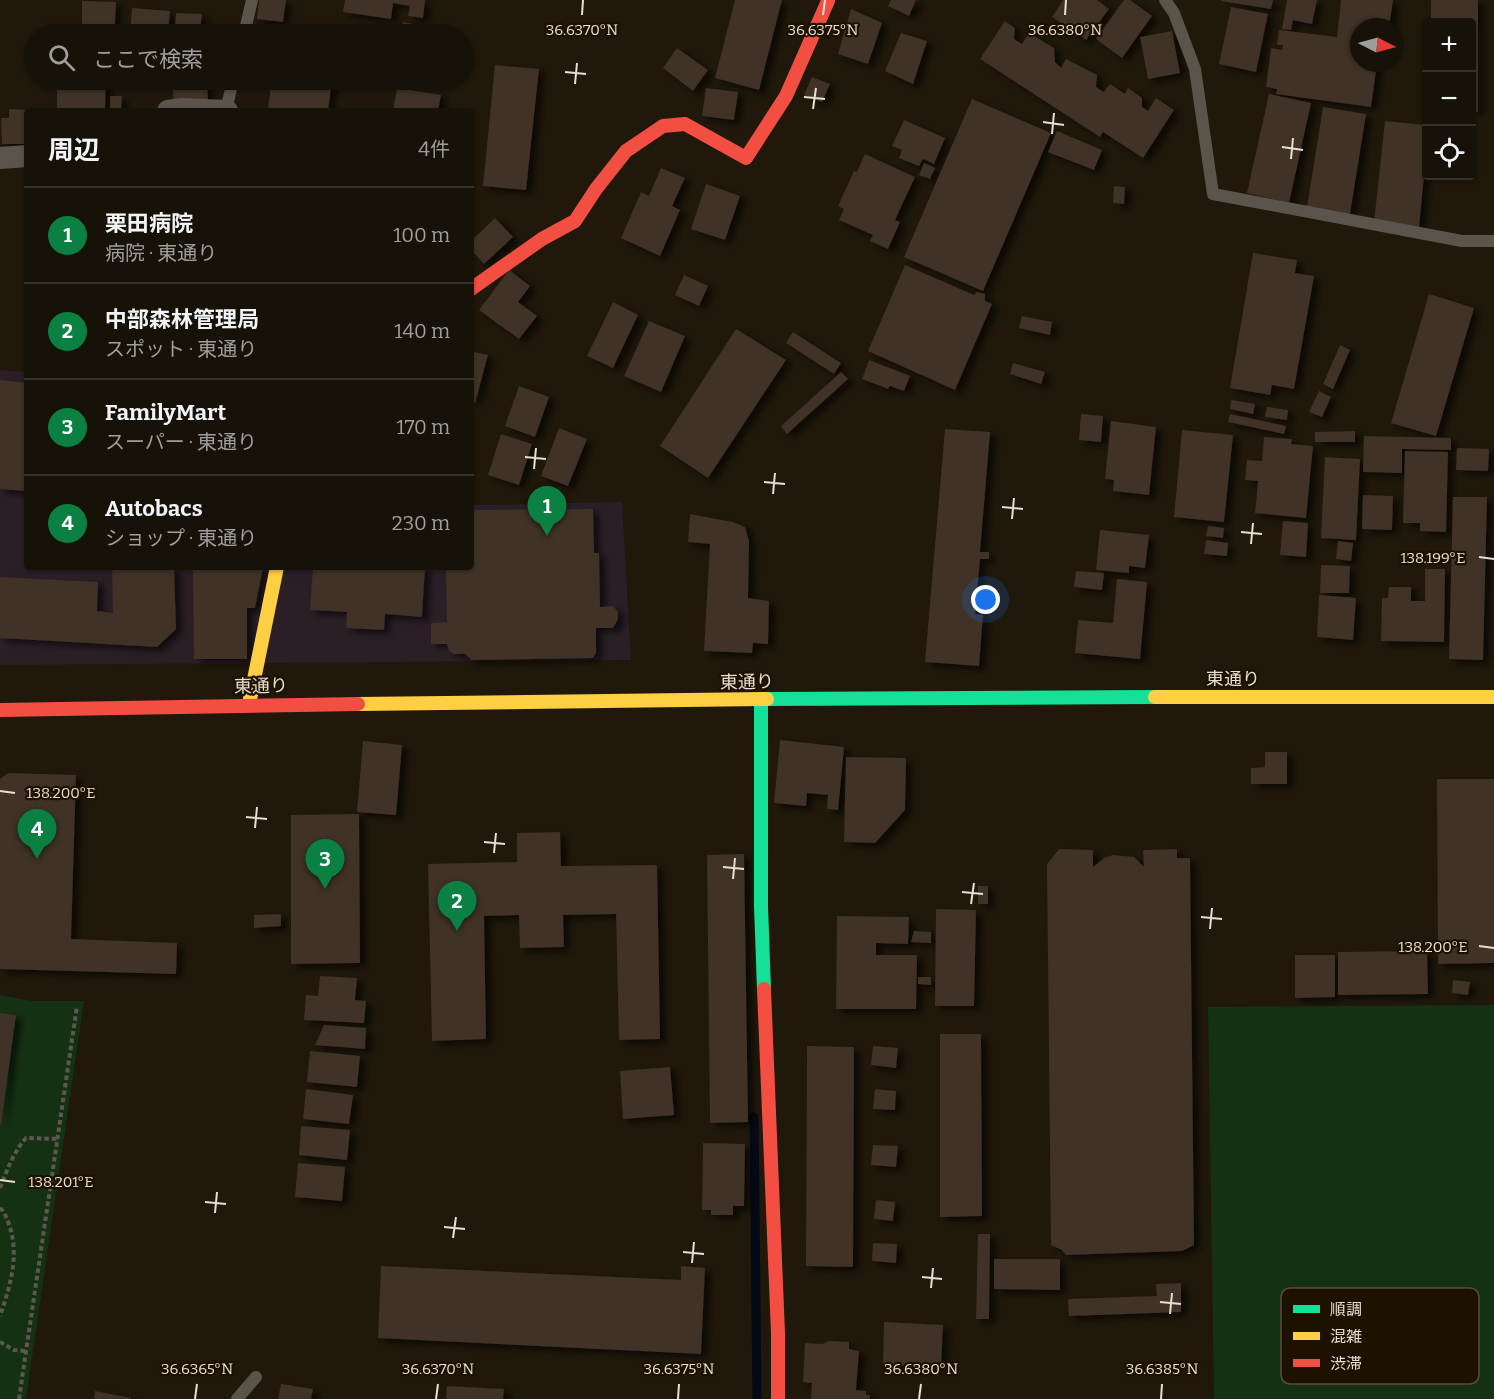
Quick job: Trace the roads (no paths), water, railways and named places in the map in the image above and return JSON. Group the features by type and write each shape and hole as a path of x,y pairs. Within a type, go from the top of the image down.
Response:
{"street":[{"path":"474,288 542,238 575,221 626,150 663,126 685,124 746,158 786,96 827,1"},
{"path":"0,158 24,156"},
{"path":"249,704 276,570"},
{"name":"東通り","path":"0,710 249,704 894,698 1494,697"},
{"path":"760,700 761,906 778,1334 778,1399"}],"lane":[{"path":"246,24 252,0"},
{"path":"1165,0 1174,13 1195,69 1214,194 1461,241 1494,241"},
{"path":"227,108 231,90"},
{"path":"237,1399 256,1377"}],"waterway":[{"path":"754,1117 757,1399"}],"place":[{"name":"栗田病院","path":"547,536"},
{"name":"Autobacs","path":"37,859"},
{"name":"FamilyMart","path":"325,889"},
{"name":"中部森林管理局","path":"457,931"}]}
